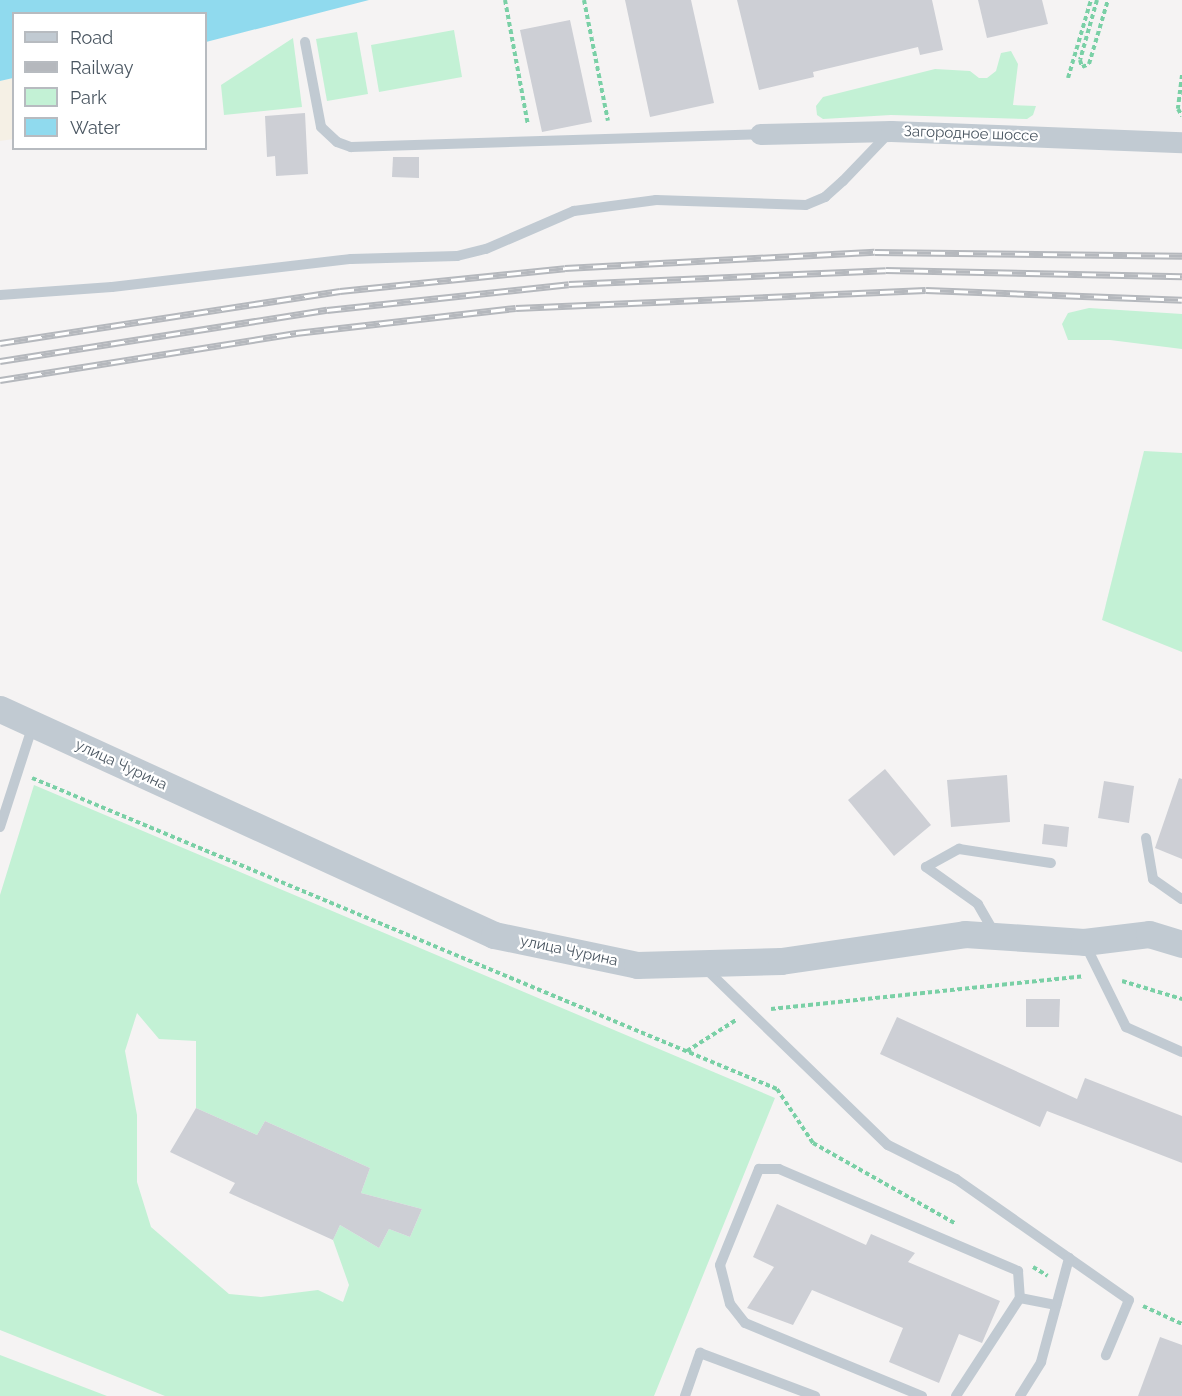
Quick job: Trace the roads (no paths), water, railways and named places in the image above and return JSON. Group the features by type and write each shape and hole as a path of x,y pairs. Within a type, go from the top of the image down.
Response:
{"street":[{"name":"Загородное шоссе","path":"760,134 891,131 1182,142"},
{"name":"улица Чурина","path":"0,709 494,935 637,965 781,961 965,934 995,934 1084,942 1149,934 1182,944"}],"lane":[{"path":"305,42 318,117 325,135 351,147 760,134"},
{"path":"0,295 112,287 351,259 457,256 486,249 574,211 647,201 695,198 806,205 825,196 843,182 891,131"},
{"path":"0,827 33,724"},
{"path":"1146,838 1153,879 1182,899"},
{"path":"995,934 978,904 926,867 959,849 1051,863"},
{"path":"1084,942 1126,1028 1182,1052"},
{"path":"699,963 888,1145 956,1179 1129,1300 1106,1354"},
{"path":"922,1396 745,1323 730,1304 720,1265 759,1169 779,1169 1018,1271 1020,1298 957,1396"},
{"path":"1020,1396 1041,1362 1069,1258"},
{"path":"1020,1298 1056,1305"},
{"path":"685,1396 700,1353 815,1396"}],"water":[{"path":"0,0 369,0 207,42 207,12 12,12 12,78 0,81"}],"railway":[{"path":"0,343 340,291 565,268 875,252 1182,256"},
{"path":"0,361 327,310 569,284 886,270 1182,276"},
{"path":"0,380 296,333 516,308 926,290 1182,300"}]}
